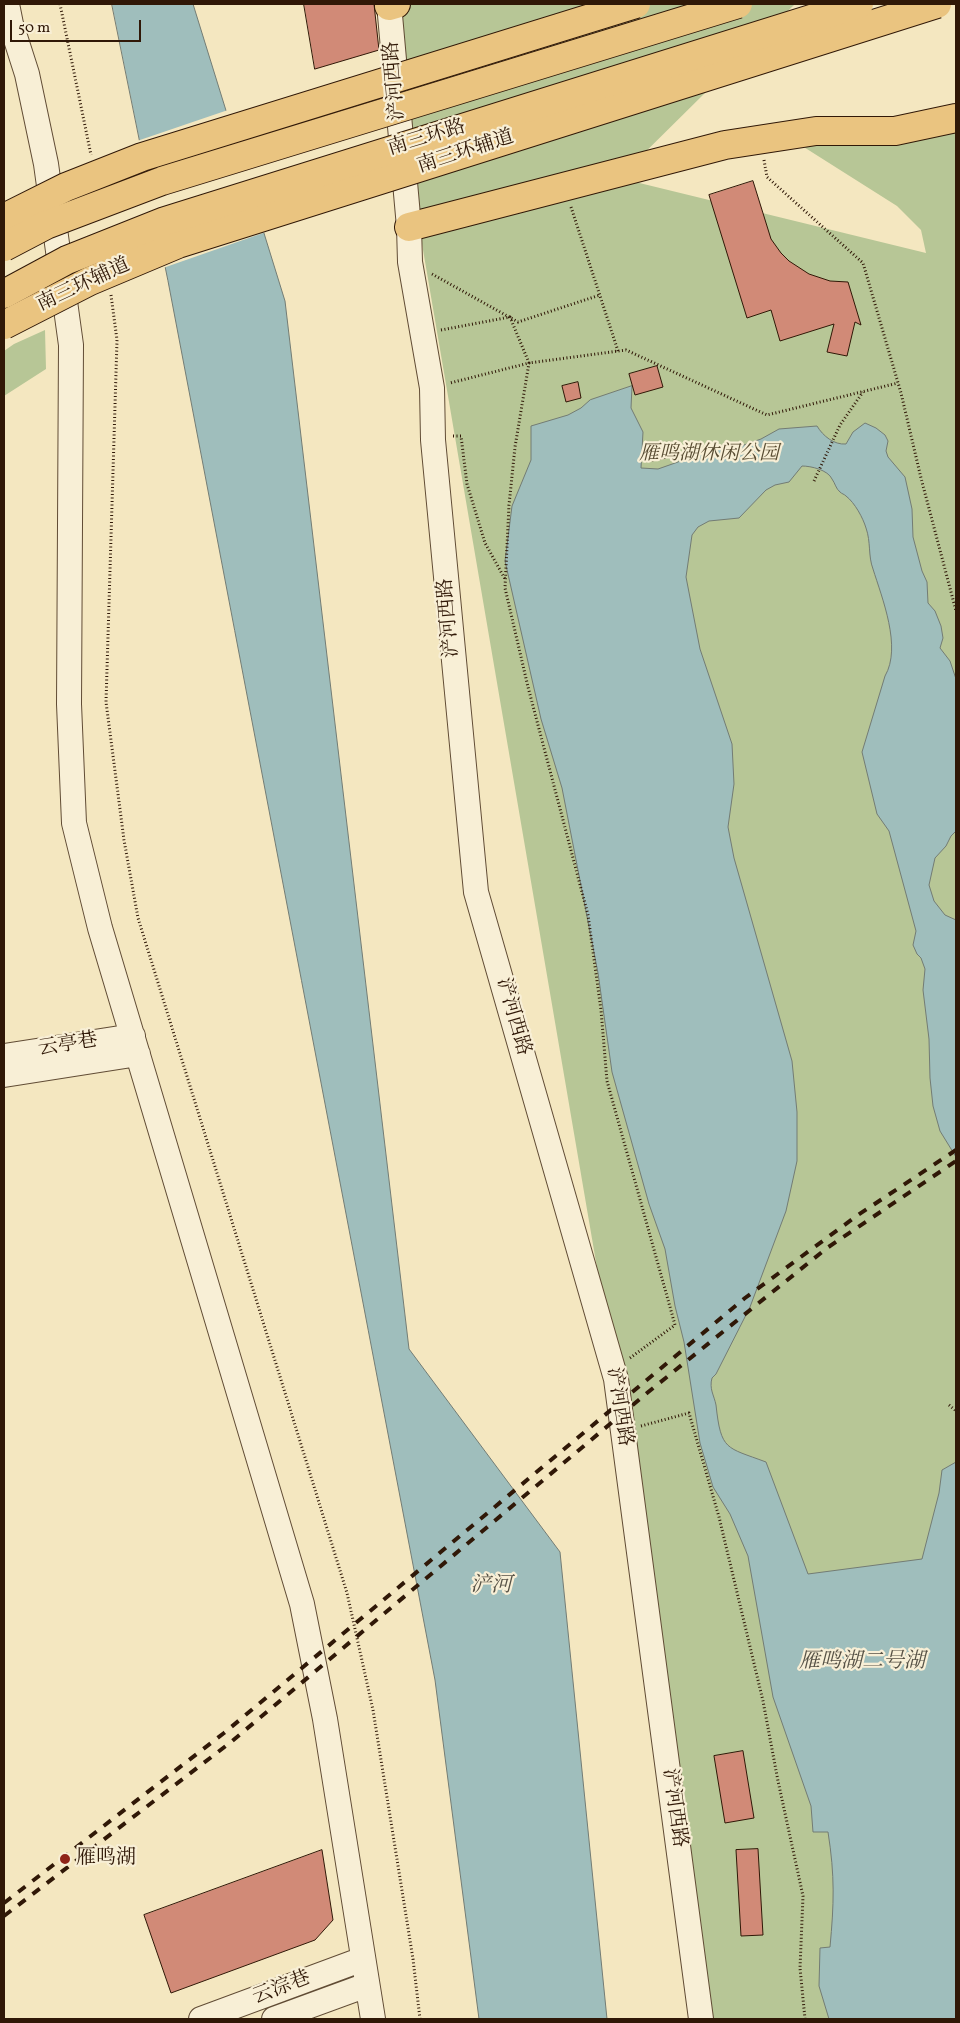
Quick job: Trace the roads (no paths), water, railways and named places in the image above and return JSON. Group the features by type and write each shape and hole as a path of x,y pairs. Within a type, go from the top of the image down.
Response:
{"main road":[{"path":"4,218 66,188 142,157 636,4"},
{"name":"南三环路","path":"4,247 46,224 162,181 738,4"},
{"name":"南三环路","path":"4,294 67,260 165,221 859,4"},
{"name":"南三环辅道","path":"4,325 90,281 178,244 937,4"},
{"path":"409,227 725,144 816,131 895,131 956,118"}],"street":[{"name":"浐河西路","path":"391,4 409,227 410,262 432,388 433,436 476,892 614,1370 701,2019"},
{"path":"7,18 27,74 46,164 71,345 69,704 74,823 100,928 302,1604 325,1719 373,2019"},
{"path":"4,1075 135,1045"},
{"name":"云亭巷","path":"4,1056 135,1045"},
{"name":"云淙巷","path":"201,2019 363,1959"},
{"name":"云淙巷","path":"274,2019 367,1985"}],"water":[{"name":"浐河","path":"112,4 193,4 285,301 409,1349 560,1552 607,2019 479,2019 435,1680 168,281"},
{"name":"雁鸣湖二号湖","path":"632,386 631,408 643,432 641,468 658,469 678,462 696,451 744,445 761,439 779,429 817,426 829,439 842,444 846,444 853,432 865,423 885,435 888,441 886,451 888,457 905,477 912,509 913,537 922,571 927,582 928,603 935,611 941,626 943,638 940,648 950,661 956,679 956,831 935,858 929,885 934,901 945,915 956,920 956,1157 940,1131 933,1106 929,1039 923,990 925,969 913,945 916,931 889,831 877,814 862,752 890,664 892,651 889,622 871,564 868,533 863,520 852,503 839,491 827,473 819,469 802,466 789,482 775,485 766,490 739,518 709,521 698,527 692,535 686,577 700,649 732,744 734,784 728,827 734,858 792,1061 797,1112 797,1161 786,1211 750,1307 716,1374 712,1378 711,1389 723,1439 734,1450 766,1462 808,1574 922,1559 939,1493 942,1470 956,1462 956,2019 829,2019 819,1986 820,1948 830,1947 832,1917 833,1876 828,1832 813,1832 811,1806 773,1697 748,1556 730,1514 713,1487 700,1443 684,1342 675,1306 665,1249 649,1204 612,1072 598,973 562,788 541,719 505,561 512,506 531,460 531,426 568,415 581,408 590,400"}],"railway":[{"path":"4,1903 224,1733 745,1298 858,1215 956,1150"},
{"path":"4,1916 231,1742 647,1393 827,1248 956,1161"}],"place":[{"name":"雁鸣湖","path":"65,1859"}],"park label":[{"name":"雁鸣湖休闲公园","path":"709,455"}]}
